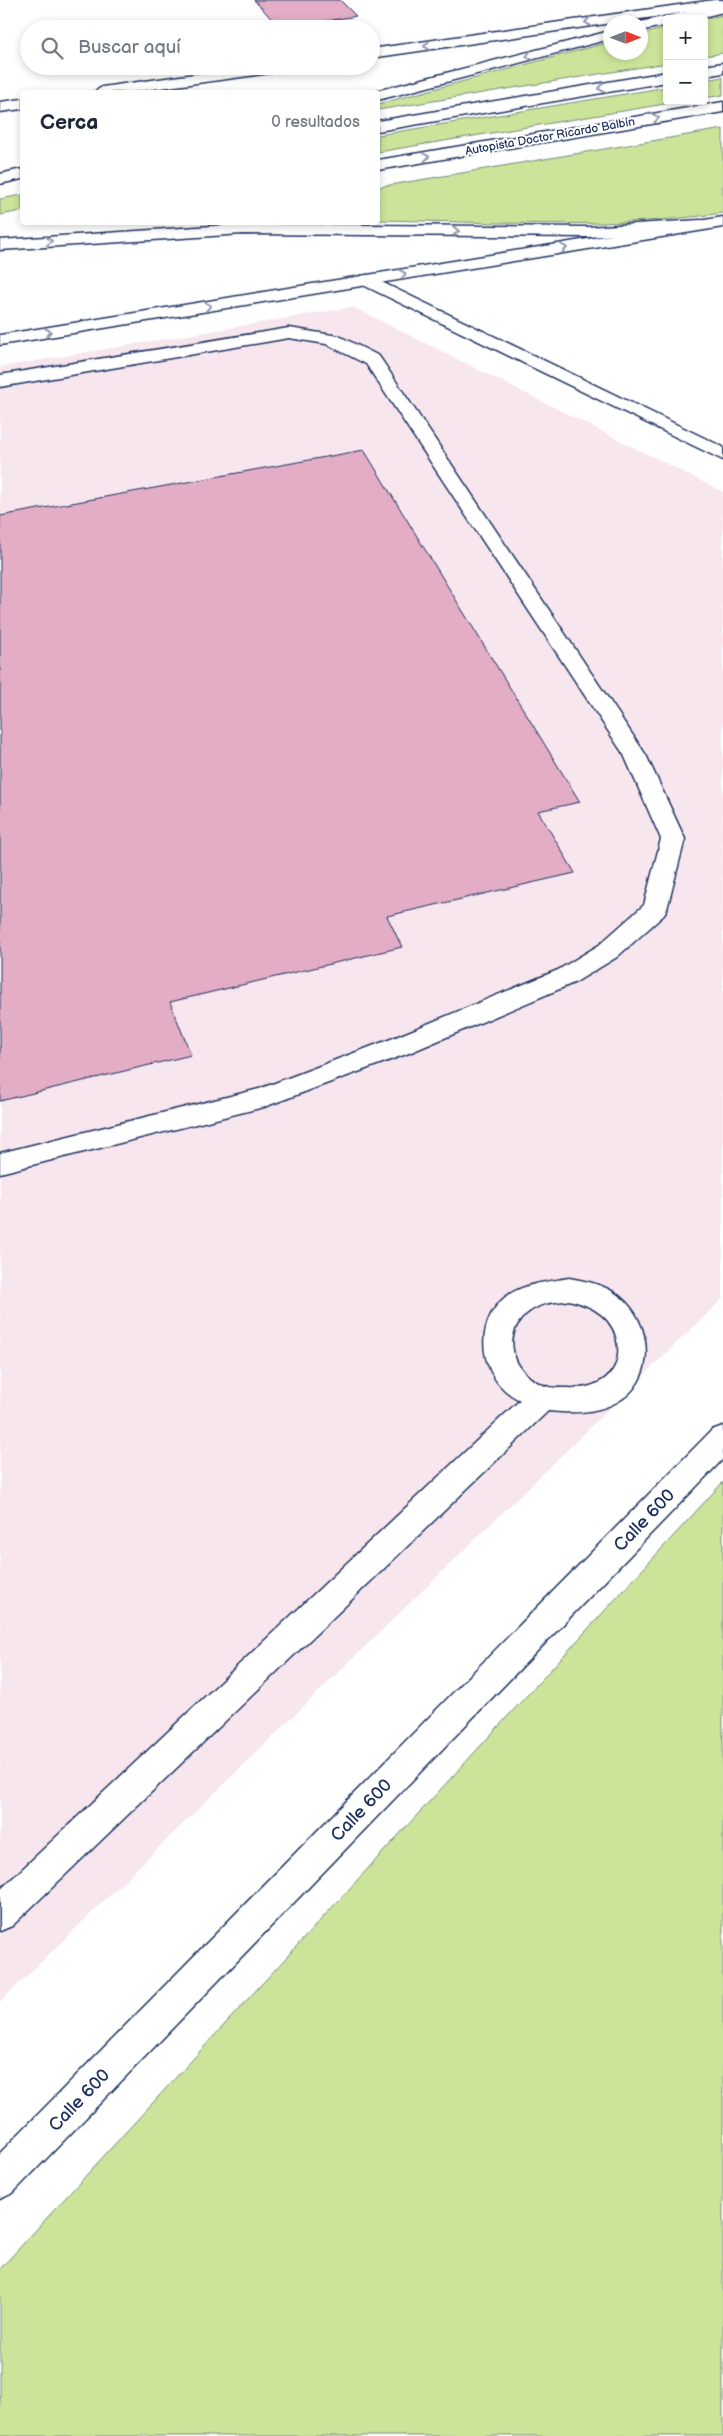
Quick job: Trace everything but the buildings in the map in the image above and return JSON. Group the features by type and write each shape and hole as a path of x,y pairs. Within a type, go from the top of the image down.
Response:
{"main road":[{"path":"380,53 723,3"},
{"path":"692,15 723,8"},
{"path":"648,25 663,21"},
{"path":"380,94 603,37"},
{"path":"708,70 723,68"},
{"path":"116,90 222,75"},
{"path":"380,126 663,78"},
{"path":"2,106 20,104"},
{"name":"Autopista Doctor Ricardo Balbín","path":"380,165 723,106"},
{"path":"0,179 20,174"},
{"path":"0,190 20,186"},
{"path":"0,340 723,222"},
{"path":"0,245 243,229 588,232 700,225"},
{"path":"367,280 723,454"},
{"path":"0,381 289,333 324,336 350,345 373,360 635,755 673,839 655,909 608,951 567,976 400,1046 264,1097 0,1163"},
{"path":"569,1289 590,1294 611,1305 626,1320 634,1339 634,1358 626,1377 610,1391 589,1400 565,1402 542,1398 522,1388 507,1373 498,1356 496,1338 501,1321 512,1307 528,1296 548,1290 569,1289"},
{"path":"0,1914 542,1398"},
{"name":"Calle 600","path":"0,2180 723,1439"}],"shaded area":[{"path":"353,307 723,492 723,1298 0,2002 0,367"}],"green space":[{"path":"723,15 723,53 708,55 708,18"},
{"path":"663,29 663,64 380,110 380,103 603,44 603,60 648,60 648,32"},
{"path":"723,77 723,95 708,97 708,79"},
{"path":"663,88 663,104 380,152 380,135"},
{"path":"723,129 723,213 637,222 551,224 380,220 380,187"},
{"path":"20,195 20,211 0,215 0,199"},
{"path":"723,1482 723,2436 0,2436 0,2269"}]}
